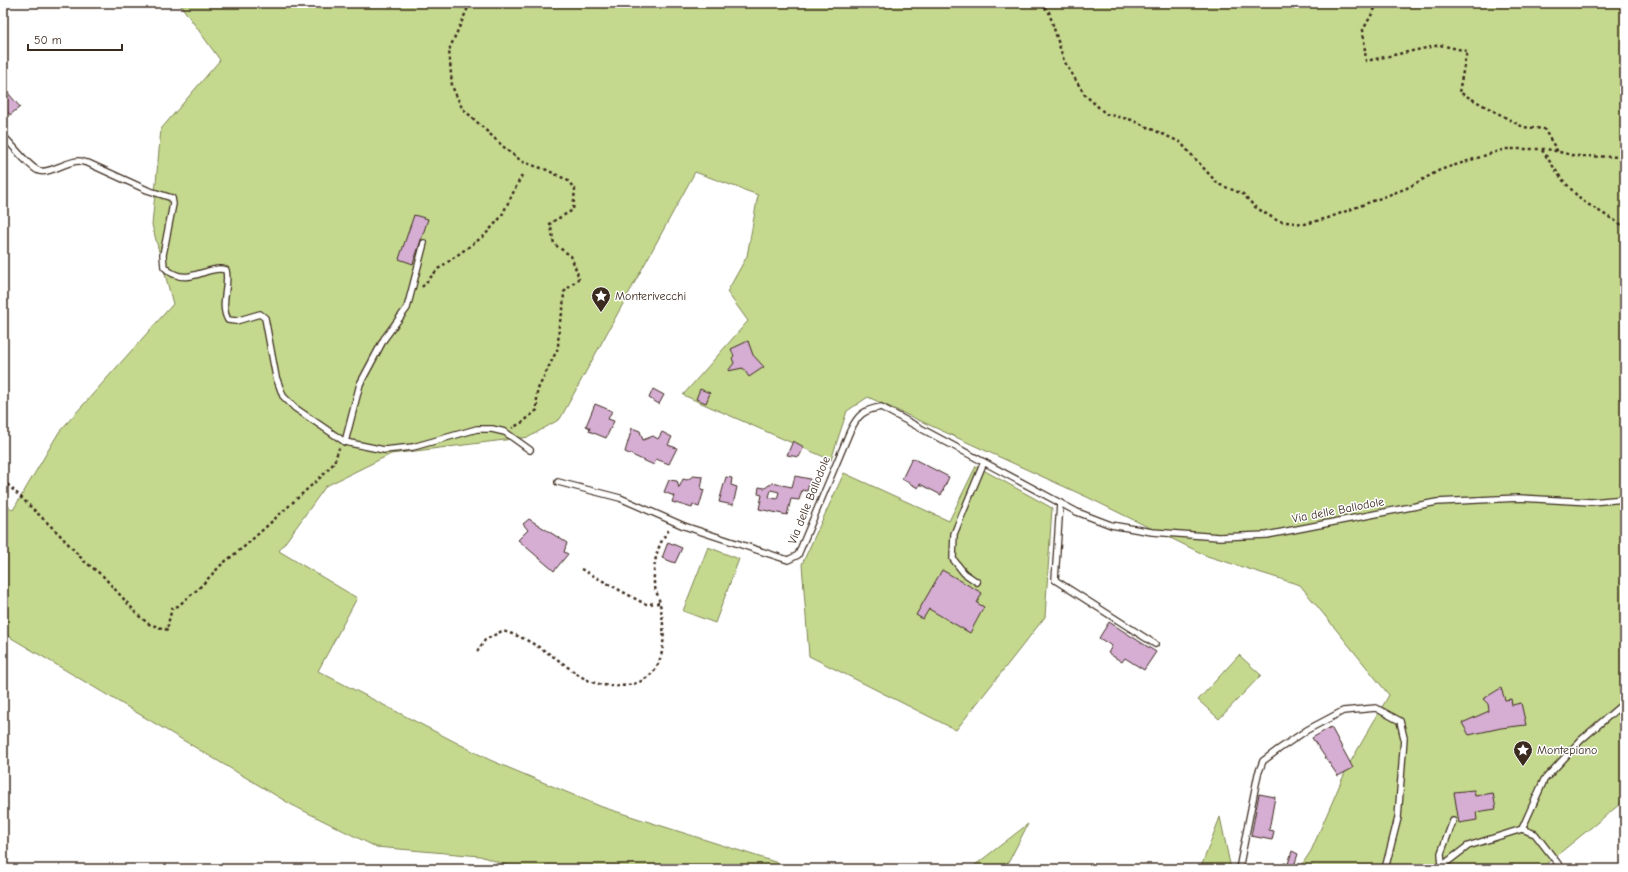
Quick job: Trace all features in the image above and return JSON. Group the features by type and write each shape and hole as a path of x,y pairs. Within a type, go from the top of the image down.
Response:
{"lane":[{"path":"3,136 32,167 38,171 48,171 63,164 79,161 84,162 147,190 172,198 173,204 163,255 164,267 174,275 191,276 219,268 226,270 225,314 228,320 236,321 260,314 265,318 276,377 283,396 295,408 345,442 384,450 413,447 477,429 492,429 505,432 530,450"},
{"path":"345,442 360,384 384,339 407,308 424,243"},
{"name":"Via delle Ballodole","path":"558,482 620,498 675,522 788,560 798,556 857,417 869,409 881,407 1077,512 1111,525 1152,532 1219,538 1267,535 1437,502 1519,498 1591,502 1625,499"},
{"path":"977,582 964,573 953,559 954,534 984,462"},
{"path":"1060,503 1055,580 1155,644"},
{"path":"1522,829 1544,780 1581,740 1625,702"},
{"path":"1239,869 1258,774 1263,761 1307,730 1343,711 1376,708 1400,721 1404,738 1398,818 1385,869"},
{"path":"1440,868 1441,853 1453,821"},
{"path":"1440,868 1468,846 1522,829 1535,834 1562,869"}],"path":[{"path":"470,3 449,50 452,86 462,108 508,151 523,162 547,170 567,180 575,189 573,210 550,222 554,244 571,256 579,278 564,292 563,310 559,325 558,348 537,391 537,410 523,422 505,432"},
{"path":"1040,3 1049,12 1064,61 1085,95 1106,114 1132,120 1180,142 1218,184 1243,194 1254,207 1278,221 1305,224 1328,218 1407,188 1440,170 1505,149 1542,150 1576,156 1625,157"},
{"path":"1378,3 1363,30 1366,61 1440,45 1467,52 1459,92 1523,127 1544,129 1559,152"},
{"path":"1542,150 1561,178 1581,200 1625,228"},
{"path":"421,289 438,269 484,236 501,217 522,175"},
{"path":"3,480 60,534 84,561 102,576 139,616 149,624 168,630 172,608 178,606 198,589 222,564 245,546 325,473 334,463 338,450 345,442"},
{"path":"477,652 485,640 502,631 517,635 587,681 604,685 624,686 644,680 654,671 661,659 665,634 660,603 654,584 658,550 663,536 675,522"},
{"path":"581,570 645,604 660,603"}],"green space":[{"path":"179,3 1625,3 1625,800 1540,869 1299,869 1311,851 1347,768 1389,695 1300,585 1207,556 1087,497 868,397 847,411 831,460 683,395 748,321 727,292 747,256 758,195 695,172 560,419 529,437 391,454 326,486 279,551 357,598 318,671 490,760 602,807 797,869 518,869 480,856 376,847 292,805 3,633 3,502 13,510 59,432 173,304 152,225 161,129 220,60"},
{"path":"976,466 1052,508 1045,617 956,730 809,656 802,564 844,473 949,521"},
{"path":"708,547 739,559 715,623 683,611"},
{"path":"1239,655 1261,675 1219,719 1198,700"},
{"path":"1220,817 1231,869 1201,869 1201,867"},
{"path":"1028,824 1005,869 970,869"}],"building":[{"path":"3,87 20,107 10,115 3,106"},
{"path":"414,215 428,219 413,264 399,259"},
{"path":"748,341 753,355 764,367 749,377 743,368 728,371 734,363 732,358 734,356 731,349"},
{"path":"653,389 664,395 659,404 649,398"},
{"path":"700,389 710,393 706,403 696,399"},
{"path":"595,404 612,411 608,419 614,421 606,438 589,431 590,428 586,426"},
{"path":"632,428 640,431 643,440 653,436 658,439 662,432 672,437 668,445 677,448 669,464 656,459 654,465 625,452"},
{"path":"793,441 804,447 799,457 787,455"},
{"path":"912,458 949,477 941,495 920,484 918,488 902,479"},
{"path":"693,476 703,477 701,489 704,490 699,507 693,505 692,508 672,502 674,496 664,492 669,480 677,481 679,488 683,479 687,480"},
{"path":"795,476 810,479 807,491 802,490 799,500 791,499 787,515 759,509 762,495 758,494 759,487 765,488 772,483 792,487","holes":["771,490 779,492 777,499 769,497"]},
{"path":"726,477 732,478 731,485 737,487 733,505 719,502"},
{"path":"529,519 567,543 564,552 568,554 554,571 518,540 528,530 523,524"},
{"path":"668,542 682,548 675,563 662,558"},
{"path":"942,570 982,593 977,603 984,607 970,633 929,609 923,619 916,615"},
{"path":"1109,622 1156,652 1144,670 1125,658 1122,662 1108,653 1112,646 1099,638"},
{"path":"1501,688 1505,700 1511,699 1512,705 1521,703 1526,725 1501,728 1469,735 1462,723 1489,711 1488,704 1483,699"},
{"path":"1331,727 1353,768 1338,776 1312,738"},
{"path":"1474,790 1475,796 1493,793 1496,809 1476,812 1477,820 1459,823 1454,792"},
{"path":"1259,794 1275,797 1269,830 1274,831 1272,840 1251,836"},
{"path":"1292,851 1298,854 1293,869 1282,869 1284,863 1288,864"}],"place":[{"name":"Monterivecchi","path":"601,313"},
{"name":"Montepiano","path":"1523,767"}]}
